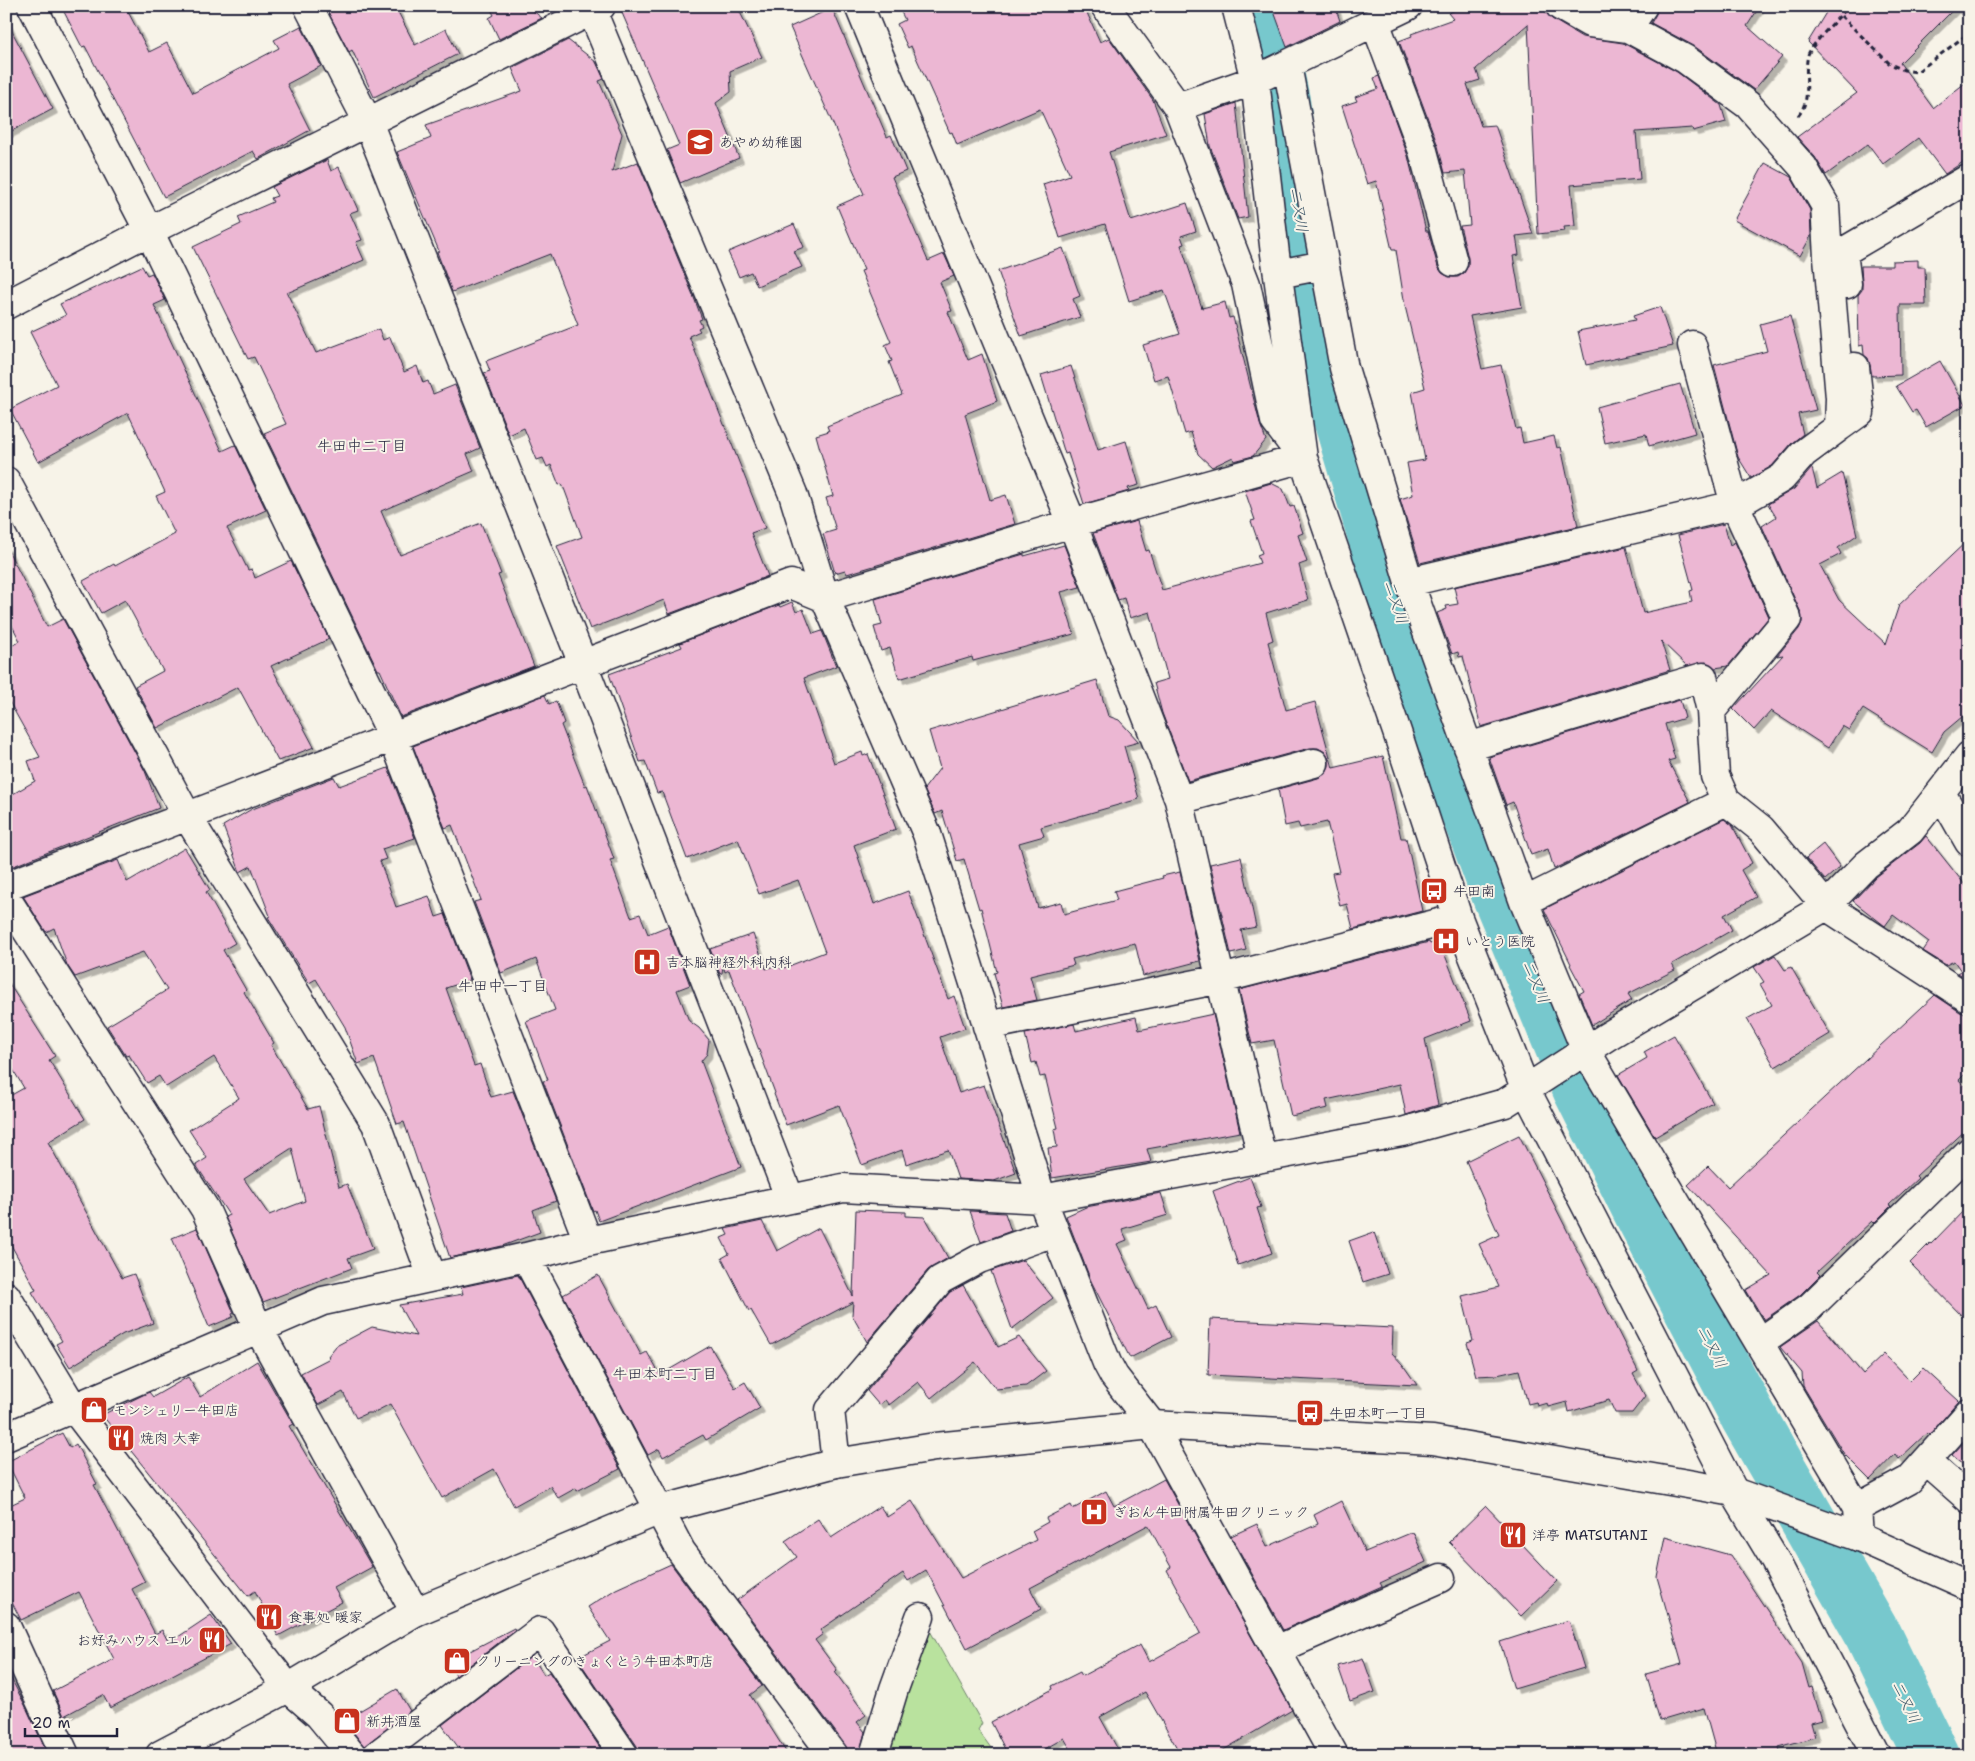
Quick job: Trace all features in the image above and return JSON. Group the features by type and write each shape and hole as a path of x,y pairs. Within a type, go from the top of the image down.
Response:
{"street":[{"path":"32,6 149,231 393,737 588,1241"},
{"path":"308,6 368,122 583,664 790,1199"},
{"path":"859,6 1072,523 1179,800 1262,1158"},
{"path":"1104,6 1178,108 1246,284 1275,421 1303,458"},
{"path":"1236,6 1255,80 1278,274 1303,458 1397,732 1458,918 1532,1086 1876,1755"},
{"path":"1178,108 1255,80 1408,6"},
{"path":"1560,6 1590,23 1635,17 1685,59 1748,105 1803,167 1826,205 1828,257 1840,398 1839,427"},
{"path":"6,305 149,231 594,8 793,494 825,598 927,834 1042,1200 1107,1363 1114,1376 1152,1425 1334,1755"},
{"path":"1375,22 1423,151 1453,262"},
{"path":"1287,65 1344,368 1409,582 1580,1055 1759,1343 1857,1508"},
{"path":"1409,582 1735,505 1782,478 1804,453 1860,412 1843,252 1966,180 1969,181"},
{"path":"1278,274 1324,265"},
{"path":"1692,345 1735,505 1787,619 1711,711"},
{"path":"6,886 790,584 825,598 1072,523 1303,458"},
{"path":"6,481 188,816 376,1124 432,1277"},
{"path":"1468,747 1703,677 1711,711 1715,776 1726,801 1761,829 1826,906 1969,999"},
{"path":"6,1437 323,1301 526,1257 588,1241 843,1188 1042,1200 1402,1132 1505,1103 1608,1036 1826,906 1866,865 1910,831 1969,756"},
{"path":"1179,800 1314,762"},
{"path":"1941,792 1969,842"},
{"path":"1524,902 1726,801"},
{"path":"6,898 205,1209 258,1328 415,1612"},
{"path":"987,1026 1220,979 1458,918"},
{"path":"1759,1343 1810,1307 1969,1152"},
{"path":"836,1463 830,1410 940,1280 979,1259 1054,1232"},
{"path":"526,1257 681,1551 833,1755"},
{"path":"6,1296 73,1407 288,1688 318,1715 352,1755"},
{"path":"1849,1534 1857,1508 1909,1480 1969,1413"},
{"path":"160,1755 288,1688 415,1612 660,1510 836,1463 935,1447 1152,1425 1433,1440 1742,1494 1849,1534 1969,1586"},
{"path":"1926,1461 1969,1499"},
{"path":"1276,1650 1441,1578"},
{"path":"874,1755 894,1689 920,1617"},
{"path":"6,1626 65,1755"},
{"path":"377,1755 540,1631 624,1755"}],"path":[{"path":"1778,140 1802,112 1807,92 1808,54 1849,6"},
{"path":"1955,6 1969,22"},
{"path":"1841,16 1890,64 1904,70 1917,72 1969,33"}],"green space":[{"path":"929,1629 982,1723 978,1730 996,1755 884,1755"}],"building":[{"path":"61,6 125,6 149,52 167,43 193,93 279,48 274,40 301,26 321,66 287,84 310,130 258,159 253,151 164,197 85,46 82,47"},
{"path":"339,6 395,6 415,45 446,29 458,54 374,97 352,50 349,52 328,12"},
{"path":"489,6 527,6 542,18 499,39 489,18 494,15"},
{"path":"619,6 737,6 762,57 730,71 731,92 716,103 739,158 680,183 667,150 679,145"},
{"path":"898,6 1084,6 1100,42 1109,38 1153,100 1166,134 1109,152 1131,221 1187,203 1196,231 1181,236 1184,244 1181,245 1202,308 1225,302 1229,318 1233,317 1260,424 1266,440 1253,456 1234,461 1233,457 1212,467 1198,454 1191,432 1185,434 1168,376 1154,380 1143,345 1180,334 1164,290 1129,301 1105,224 1060,238 1043,184 1070,175 1040,109 957,145 911,46 908,48 897,24 905,20"},
{"path":"1272,6 1335,6 1340,21 1287,47"},
{"path":"1466,6 1544,6 1546,13 1552,19 1582,37 1623,43 1677,72 1721,105 1726,122 1693,131 1692,128 1636,132 1640,179 1571,185 1575,226 1564,227 1565,231 1538,234 1528,24 1476,69 1480,80 1467,84 1481,126 1495,125 1533,234 1516,236 1519,255 1513,256 1522,307 1470,316 1482,369 1501,365 1516,429 1520,428 1523,443 1554,436 1557,448 1561,447 1578,526 1420,563 1400,499 1413,495 1407,463 1425,460 1412,392 1425,388 1405,306 1396,250 1392,250 1376,181 1367,184 1342,106 1357,101 1355,97 1378,89 1374,78 1379,76 1408,156 1426,231 1428,231 1438,267 1442,273 1449,277 1458,277 1464,273 1468,266 1468,258 1460,226 1470,225 1465,171 1445,173 1438,146 1399,41 1412,36 1411,34 1453,19 1448,13"},
{"path":"1658,6 1760,6 1747,26 1782,57 1754,90 1694,46 1651,23"},
{"path":"1830,6 1957,6 1900,63 1933,108 1969,80 1969,158 1945,174 1918,138 1883,164 1868,144 1826,175 1815,157 1797,137 1857,93 1808,42"},
{"path":"832,8 887,137 891,135 906,171 892,177 928,261 944,254 954,276 940,282 952,311 948,312 968,360 982,354 997,401 965,414 990,500 1006,495 1015,524 847,574 845,570 835,573 823,534 836,530 826,498 833,496 816,435 829,431 827,426 902,395 889,362 892,361 885,345 891,342 861,271 864,270 837,206 864,194 790,27"},
{"path":"6,20 53,109 6,134"},
{"path":"568,40 596,62 604,79 599,81 622,134 612,172 638,162 702,319 699,320 702,326 698,328 700,331 689,336 765,528 751,533 768,576 669,614 664,600 590,629 557,546 582,537 565,491 562,484 559,485 551,465 547,467 543,458 537,460 524,428 509,435 484,373 490,371 486,361 578,325 550,254 452,292 437,252 439,251 397,152 431,138 426,125 522,91 512,68"},
{"path":"1236,103 1248,217 1238,219 1210,146 1205,114"},
{"path":"327,160 331,171 339,167 358,210 350,213 362,240 356,242 364,260 287,293 316,353 379,329 383,340 390,337 404,372 417,366 423,383 428,381 433,394 455,385 480,448 467,454 474,471 381,511 400,555 481,523 501,574 498,575 534,666 401,717 380,670 378,670 264,433 286,424 254,357 248,359 193,247 241,224 238,217 273,202 271,198 277,196 272,187"},
{"path":"1765,163 1791,177 1810,210 1811,236 1800,256 1734,220"},
{"path":"794,224 804,247 794,251 802,267 757,286 751,272 739,277 728,252"},
{"path":"1063,248 1080,296 1073,299 1080,317 1021,336 998,271"},
{"path":"1918,260 1918,267 1925,267 1926,305 1900,305 1901,375 1872,376 1868,358 1864,355 1863,345 1859,346 1858,295 1862,290 1861,266 1892,266 1892,261"},
{"path":"142,266 147,275 152,273 165,300 154,305 222,451 235,445 266,510 227,528 248,570 252,569 255,578 291,561 329,639 271,666 314,747 278,761 238,687 157,728 135,686 163,671 125,600 101,613 83,581 175,534 156,496 165,492 128,413 38,462 10,409 57,385 30,332 66,315 60,304"},
{"path":"1660,307 1673,346 1586,365 1578,331 1635,320 1633,316"},
{"path":"1790,316 1816,410 1798,414 1803,434 1792,443 1772,466 1751,478 1738,457 1714,365 1767,351 1760,324"},
{"path":"1940,361 1965,405 1926,427 1916,410 1912,412 1896,386"},
{"path":"1071,366 1098,450 1126,441 1139,485 1128,488 1129,491 1084,504 1068,453 1065,454 1041,375"},
{"path":"1680,384 1695,433 1649,446 1646,434 1605,443 1597,407"},
{"path":"1812,468 1817,488 1842,473 1857,535 1838,548 1841,554 1820,565 1839,600 1886,644 1899,605 1969,539 1969,711 1944,732 1932,752 1863,709 1849,730 1842,726 1828,748 1771,711 1754,730 1733,709 1783,655 1777,656 1799,629 1802,622 1801,613 1762,526 1776,517 1768,504 1794,489"},
{"path":"1271,483 1283,489 1290,507 1294,506 1303,533 1298,535 1307,562 1299,565 1308,600 1266,613 1273,640 1268,642 1286,710 1315,702 1333,768 1383,756 1401,838 1406,838 1422,911 1353,929 1347,904 1340,906 1332,873 1339,872 1327,822 1300,828 1298,823 1285,826 1278,789 1318,778 1325,774 1329,766 1329,759 1325,752 1318,748 1310,748 1188,781 1162,713 1154,683 1168,679 1150,612 1130,618 1124,598 1118,600 1093,533 1137,521 1146,551 1149,550 1162,590 1260,563 1257,555 1262,553 1251,521 1255,520 1245,491"},
{"path":"1724,524 1730,545 1735,542 1769,617 1728,666 1715,668 1706,662 1687,666 1661,641 1670,670 1481,727 1463,656 1459,657 1458,652 1452,654 1437,613 1447,609 1446,606 1458,604 1454,587 1626,547 1643,613 1692,602 1690,591 1693,590 1678,535"},
{"path":"1064,545 1080,587 1061,592 1074,634 973,661 972,657 899,679 890,648 881,651 874,627 882,625 875,599 1024,554 1024,556"},
{"path":"6,546 47,627 63,619 145,771 159,808 6,869 6,798 35,781 28,761 40,757 6,696 6,649 20,641 6,614"},
{"path":"792,602 796,612 803,609 813,634 822,631 836,666 804,678 834,763 862,752 863,756 868,754 896,829 854,845 874,904 908,891 948,999 954,996 965,1028 940,1037 959,1093 984,1085 1016,1173 994,1181 958,1179 948,1150 906,1164 902,1150 862,1165 839,1105 786,1125 729,970 725,972 723,965 722,973 720,974 710,949 753,934 766,969 779,964 781,969 825,952 798,880 759,894 738,839 687,859 662,792 657,793 645,761 640,762 609,674 682,647 680,643 779,605 780,607"},
{"path":"1097,680 1108,716 1119,720 1139,742 1124,746 1139,799 1041,827 1044,836 1019,843 1038,908 1061,902 1064,914 1117,900 1114,891 1180,872 1200,961 1143,976 1135,943 1072,959 1074,965 1030,976 1037,1000 1003,1007 994,973 997,972 981,908 979,909 964,859 957,861 942,811 935,814 924,789 940,768 929,731"},
{"path":"545,695 549,704 556,701 564,723 561,725 585,786 587,785 614,859 610,860 631,917 640,914 648,934 668,926 690,985 677,990 689,1021 699,1028 709,1040 707,1054 701,1061 741,1167 599,1221 595,1210 593,1211 543,1081 548,1080 526,1021 555,1010 536,959 501,973 474,902 481,900 452,825 445,828 413,746"},
{"path":"1680,700 1685,718 1665,724 1675,759 1668,761 1690,802 1554,869 1548,849 1531,855 1513,802 1506,805 1489,757"},
{"path":"388,768 415,838 382,849 386,859 380,861 396,907 429,896 436,917 445,914 470,980 446,988 474,1066 480,1064 491,1097 513,1091 556,1201 533,1210 540,1232 502,1246 450,1258 404,1122 397,1124 374,1058 358,1064 345,1027 316,979 309,983 268,917 270,916 251,866 240,872 223,826 250,810 334,777 339,786"},
{"path":"1724,819 1732,825 1752,863 1741,870 1756,897 1724,915 1732,930 1672,964 1675,970 1628,994 1632,1000 1592,1025 1579,994 1584,991 1544,909"},
{"path":"1926,836 1969,890 1969,980 1958,973 1961,971 1954,961 1946,965 1923,951 1929,942 1893,915 1885,926 1853,901 1876,877 1920,843"},
{"path":"1823,844 1840,867 1825,880 1806,858"},
{"path":"185,848 210,890 206,892 235,943 223,950 246,990 244,992 274,1043 271,1045 308,1109 319,1106 339,1187 347,1184 373,1249 348,1258 352,1268 263,1302 225,1217 229,1215 196,1165 207,1158 189,1130 239,1098 214,1057 166,1087 159,1076 147,1083 129,1055 126,1056 107,1026 167,990 143,952 75,977 67,965 54,928 46,932 23,896 118,860 127,882","holes":["292,1148 305,1201 269,1215 244,1179"]},
{"path":"1241,857 1256,927 1241,930 1246,950 1231,954 1210,864"},
{"path":"1439,940 1471,1021 1425,1039 1438,1105 1406,1115 1400,1084 1326,1100 1328,1108 1291,1116 1274,1040 1252,1044 1239,990 1429,942 1430,944"},
{"path":"1775,955 1785,970 1791,967 1830,1034 1775,1067 1747,1019 1772,1005 1760,984 1764,982 1754,967"},
{"path":"6,979 55,1056 49,1060 85,1119 48,1142 122,1278 134,1274 153,1323 123,1334 70,1367 56,1344 62,1341 32,1292 36,1290 6,1236 6,1098 24,1088 6,1058"},
{"path":"1935,995 1960,1012 1969,1015 1969,1070 1959,1080 1969,1091 1969,1127 1916,1176 1918,1178 1889,1205 1891,1206 1874,1223 1872,1221 1817,1272 1820,1275 1800,1295 1764,1320 1746,1290 1771,1275 1688,1185 1708,1166 1728,1187"},
{"path":"1213,1014 1240,1132 1147,1149 1151,1162 1052,1178 1048,1148 1057,1147 1054,1129 1058,1128 1045,1076 1040,1077 1036,1062 1032,1063 1025,1034 1074,1024 1076,1031 1136,1017 1139,1030"},
{"path":"1674,1035 1713,1103 1655,1137 1618,1075 1647,1058 1644,1052"},
{"path":"1519,1135 1638,1371 1633,1374 1645,1396 1632,1413 1615,1413 1609,1400 1569,1412 1567,1402 1548,1407 1547,1403 1537,1406 1536,1402 1528,1404 1519,1370 1497,1375 1476,1376 1467,1343 1473,1341 1462,1296 1499,1287 1479,1244 1499,1235 1466,1161"},
{"path":"1250,1177 1261,1207 1257,1208 1272,1253 1238,1265 1213,1191"},
{"path":"1161,1193 1168,1215 1122,1229 1127,1240 1117,1244 1148,1309 1156,1305 1171,1337 1130,1358 1091,1281 1066,1216 1086,1207"},
{"path":"1969,1205 1969,1323 1910,1263"},
{"path":"856,1210 906,1212 906,1216 925,1217 948,1258 928,1270 867,1342 852,1315 853,1302 771,1345 751,1310 749,1311 722,1258 729,1254 721,1238 728,1235 725,1229 762,1221 777,1251 819,1228 853,1296"},
{"path":"970,1211 1005,1213 1011,1231 981,1242"},
{"path":"197,1228 234,1313 232,1314 233,1317 209,1327 172,1238"},
{"path":"1374,1232 1388,1274 1363,1282 1349,1241"},
{"path":"1023,1260 1053,1298 1012,1329 991,1271"},
{"path":"518,1275 620,1469 577,1491 576,1488 558,1498 550,1486 514,1506 494,1469 442,1498 390,1404 373,1413 367,1413 356,1418 343,1392 318,1405 301,1373 330,1358 328,1356 336,1346 372,1327 416,1336 399,1305 463,1294 461,1287"},
{"path":"598,1275 641,1355 647,1352 660,1375 710,1346 735,1388 745,1382 760,1408 706,1440 703,1435 663,1457 659,1449 648,1455 563,1295"},
{"path":"963,1285 998,1347 1019,1337 1046,1371 1026,1386 996,1389 975,1362 931,1398 918,1382 889,1405 885,1400 879,1405 867,1391 950,1292"},
{"path":"1210,1319 1393,1328 1392,1353 1417,1385 1208,1375"},
{"path":"1818,1321 1863,1374 1884,1354 1910,1381 1923,1368 1959,1401 1929,1435 1927,1433 1899,1459 1895,1454 1870,1480 1844,1454 1803,1386 1802,1373 1780,1347"},
{"path":"257,1361 293,1424 289,1426 372,1567 334,1588 342,1602 278,1636 255,1591 248,1596 102,1415 149,1392 153,1397 188,1377 200,1397"},
{"path":"62,1433 70,1448 76,1444 97,1484 94,1485 145,1582 132,1589 155,1634 162,1630 169,1643 211,1615 231,1644 110,1708 103,1695 64,1716 53,1691 114,1659 79,1592 21,1620 6,1591 6,1507 25,1498 7,1462"},
{"path":"1969,1437 1969,1469 1952,1455"},
{"path":"1164,1479 1292,1710 1215,1755 1181,1755 1145,1692 1100,1717 1121,1755 1074,1755 1064,1738 1034,1755 1008,1755 991,1722 1053,1689 1052,1686 1080,1672 1082,1676 1140,1645 1149,1662 1201,1633 1167,1570 1171,1567 1148,1525 1030,1588 1041,1609 967,1648 926,1570 908,1581 903,1573 820,1630 823,1634 815,1640 866,1715 857,1722 865,1732 859,1755 849,1755 846,1746 737,1600 797,1557 785,1541 818,1519 831,1538 880,1506 887,1517 912,1501 961,1578 1036,1540 1032,1531 1048,1522 1046,1518 1071,1505 1073,1509 1106,1491 1114,1506"},
{"path":"1341,1501 1365,1552 1413,1532 1426,1562 1380,1583 1382,1586 1283,1630 1231,1536 1257,1524 1267,1547 1318,1524 1314,1515"},
{"path":"1486,1506 1557,1581 1521,1616 1449,1542"},
{"path":"1665,1537 1730,1555 1802,1663 1809,1688 1812,1687 1822,1720 1811,1723 1815,1737 1779,1747 1781,1755 1717,1755 1704,1708 1660,1721 1646,1674 1682,1664 1657,1577"},
{"path":"671,1564 762,1686 750,1695 788,1755 639,1755 637,1746 577,1658 610,1641 588,1607 616,1589"},
{"path":"1569,1620 1584,1668 1514,1689 1500,1642"},
{"path":"514,1628 515,1630 456,1676 449,1662"},
{"path":"532,1656 544,1675 549,1672 605,1755 464,1755 442,1725"},
{"path":"1363,1658 1375,1692 1350,1701 1338,1666"},
{"path":"6,1669 25,1705 48,1755 6,1755"},
{"path":"397,1689 410,1711 364,1746 344,1720"}],"waterway":[{"name":"二又川","path":"1256,6 1270,44 1282,101 1299,228 1320,347 1386,571 1433,716 1500,896 1580,1088 1643,1215 1748,1416 1870,1629 1931,1755"}],"place":[{"name":"あやめ幼稚園","path":"700,142"},
{"name":"牛田南","path":"1434,891"},
{"name":"いとう医院","path":"1446,941"},
{"name":"吉本脳神経外科内科","path":"647,962"},
{"name":"モンシェリー牛田店","path":"94,1410"},
{"name":"牛田本町一丁目","path":"1310,1413"},
{"name":"焼肉 大幸","path":"121,1438"},
{"name":"ぎおん牛田附属牛田クリニック","path":"1094,1512"},
{"name":"洋亭 MATSUTANI","path":"1513,1535"},
{"name":"食事処 暖家","path":"269,1617"},
{"name":"お好みハウス エル","path":"212,1640"},
{"name":"クリーニングのきょくとう牛田本町店","path":"457,1661"},
{"name":"新井酒屋","path":"347,1721"}],"district":[{"name":"牛田中二丁目","path":"362,446"},
{"name":"牛田中一丁目","path":"503,986"},
{"name":"牛田本町二丁目","path":"665,1374"}]}
